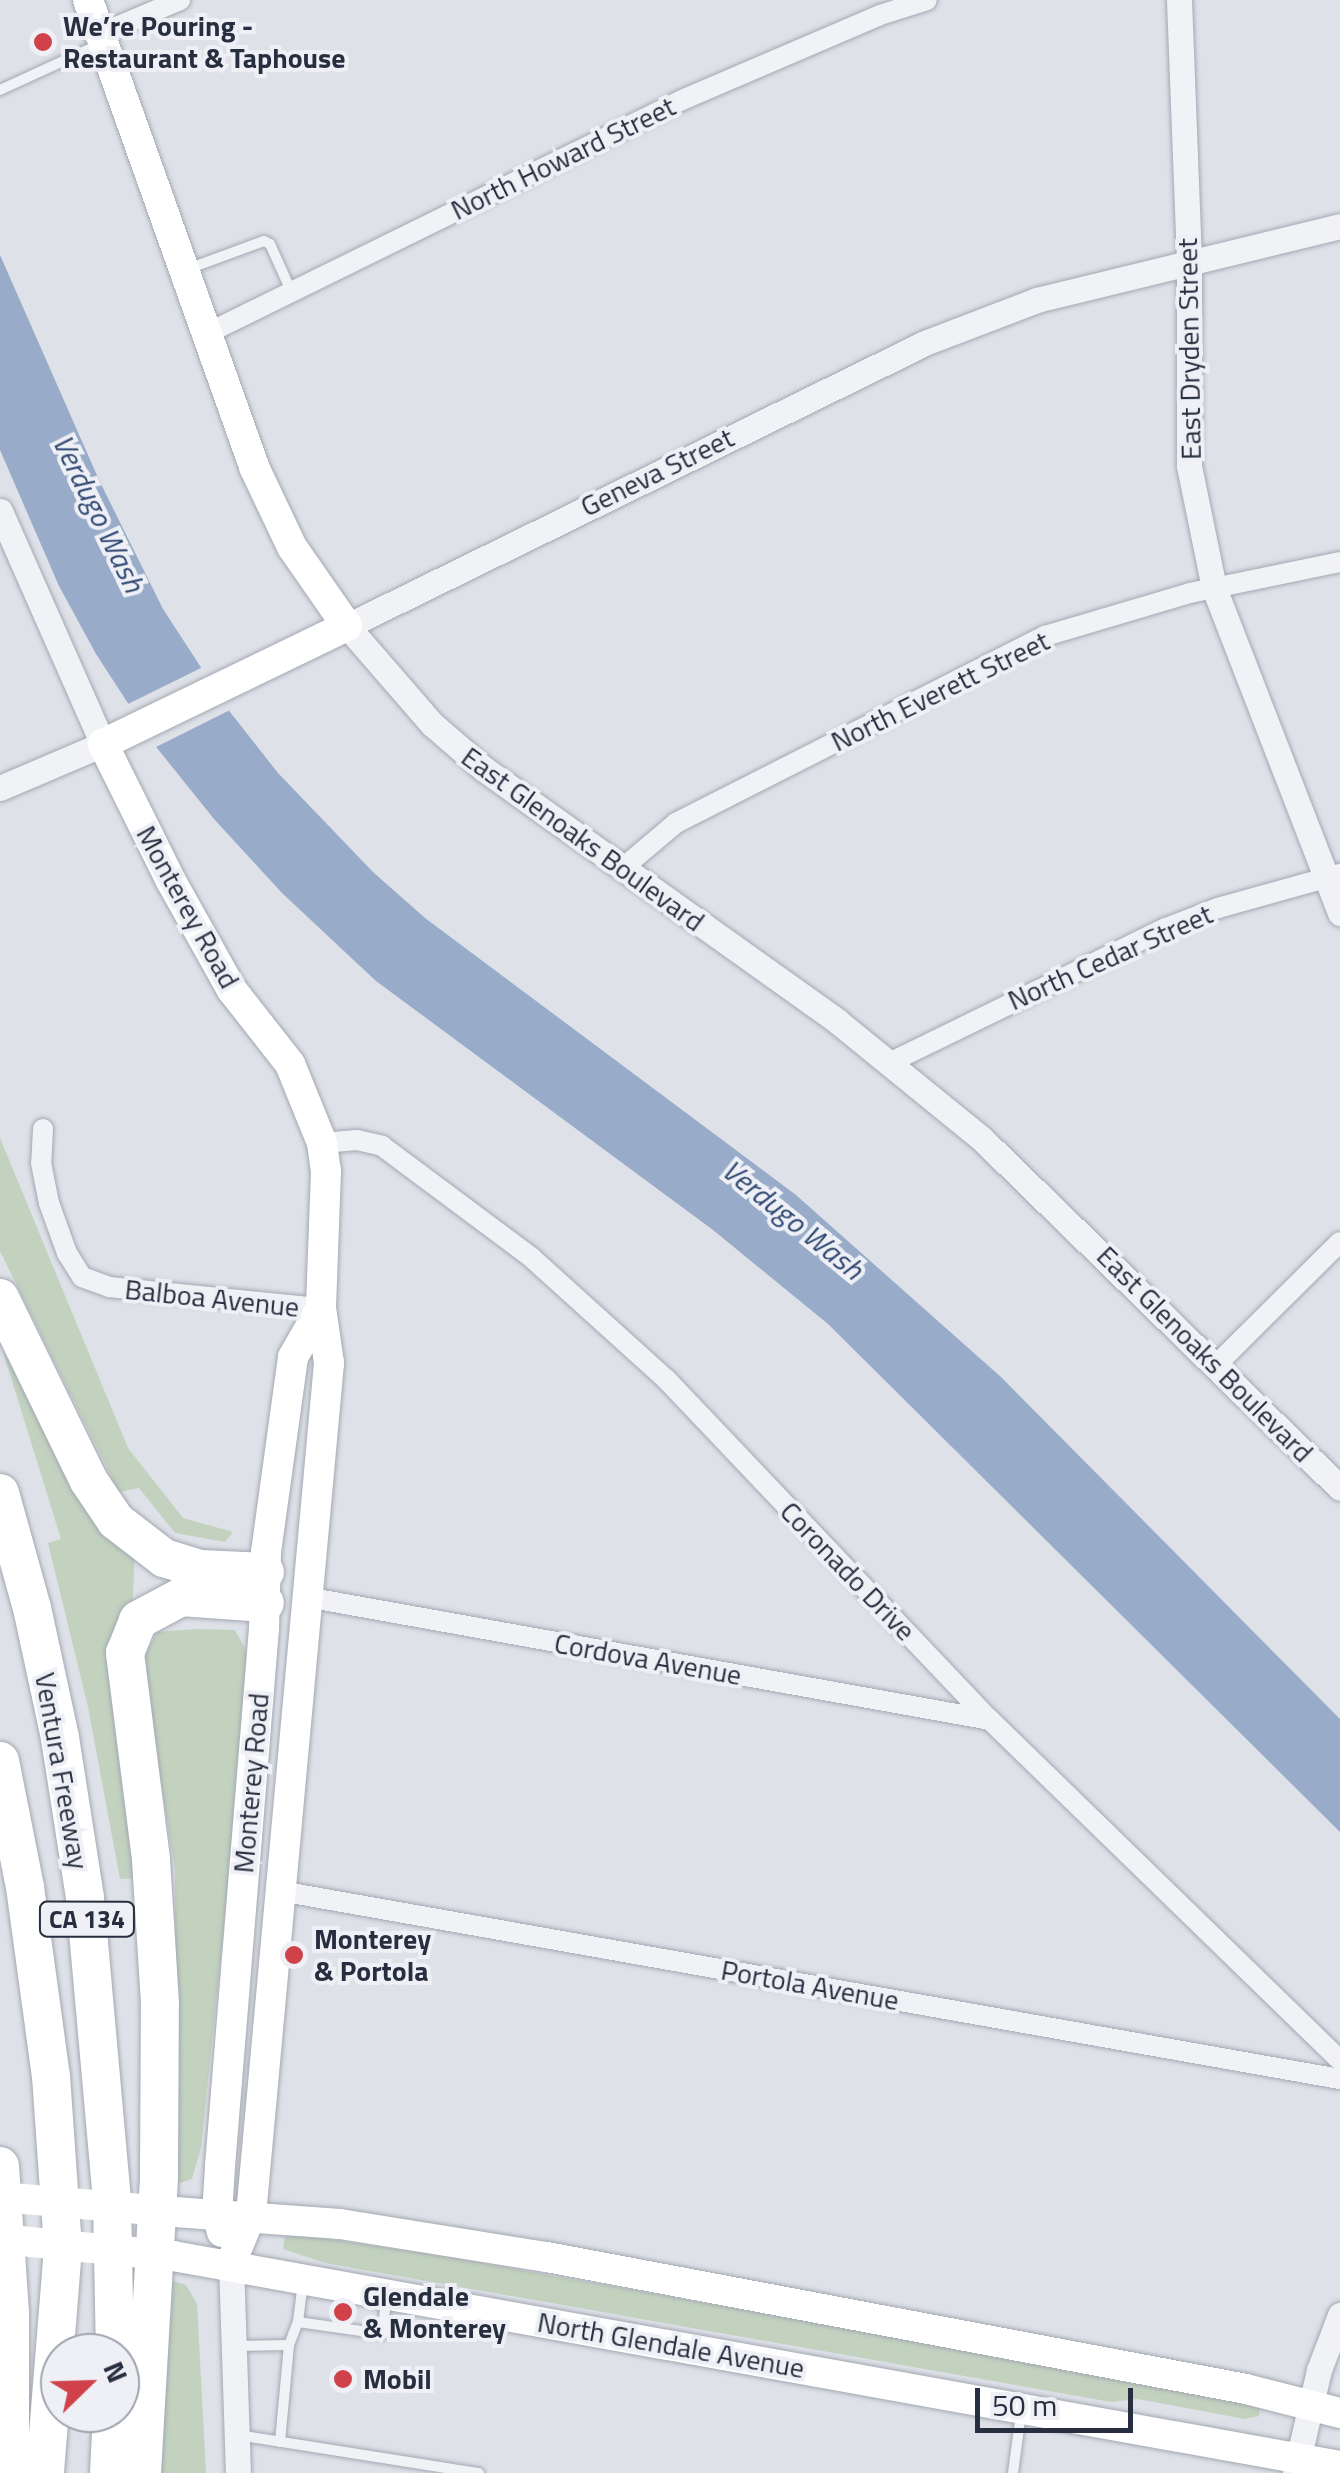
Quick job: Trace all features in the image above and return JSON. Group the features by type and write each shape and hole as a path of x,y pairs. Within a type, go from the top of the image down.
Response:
{"highway":[{"path":"0,1298 89,1482 116,1521 164,1558 265,1587"},
{"name":"Ventura Freeway","path":"0,1493 32,1608 60,1738 84,1898 112,2200 115,2333"},
{"path":"142,2473 157,2232 160,2038 151,1859 124,1653 138,1620 182,1596 265,1587"},
{"name":"Ventura Freeway","path":"0,1761 25,1887 51,2076 63,2248 46,2473"},
{"path":"0,2166 10,2313 10,2473"},
{"path":"109,2473 111,2433"}],"main road":[{"name":"East Glenoaks Boulevard","path":"88,0 206,334 278,518 309,575 347,626"},
{"name":"Geneva Street","path":"103,744 347,626"},
{"name":"Monterey Road","path":"103,744 128,799 232,990 290,1064 322,1143 326,1230 320,1308 329,1363 251,2216 231,2264"},
{"name":"Monterey Road","path":"231,2264 217,2214 265,1587 294,1357 320,1308"},
{"path":"265,1587 306,1597"},
{"path":"0,2197 340,2224 547,2257 1340,2413"},
{"name":"North Glendale Avenue","path":"0,2239 231,2264 1021,2406 1297,2465 1340,2466"}],"street":[{"path":"101,38 180,0"},
{"name":"North Howard Street","path":"206,334 682,100 880,15 927,0"},
{"name":"East Dryden Street","path":"1179,0 1189,260 1189,466 1214,588 1333,875 1340,912"},
{"name":"Geneva Street","path":"347,626 927,342 1037,300 1340,226"},
{"name":"Monterey Road","path":"0,511 103,744"},
{"name":"North Everett Street","path":"624,867 676,823 1046,636 1214,588 1340,562"},
{"name":"East Glenoaks Boulevard","path":"347,626 432,724 484,770 624,867 889,1063 981,1138 1340,1488"},
{"name":"Geneva Street","path":"0,788 103,744"},
{"name":"North Cedar Street","path":"889,1063 1166,928 1333,875"},
{"name":"Balboa Avenue","path":"43,1128 41,1163 49,1203 67,1253 82,1277 109,1287 320,1308"},
{"name":"Coronado Drive","path":"322,1143 357,1140 382,1146 532,1258 666,1379 990,1720 1340,2060"},
{"path":"1217,1364 1340,1242"},
{"name":"Cordova Avenue","path":"306,1597 990,1720"},
{"name":"Portola Avenue","path":"280,1891 1340,2079"},
{"name":"Monterey Road","path":"231,2264 238,2473"},
{"path":"1297,2465 1309,2405 1340,2315"}],"lane":[{"path":"0,90 101,38"},
{"path":"184,271 264,241 270,244 292,292"},
{"path":"280,2442 288,2345 298,2322 304,2278"},
{"path":"298,2322 382,2334 387,2294"},
{"path":"232,2346 288,2345"},
{"path":"1013,2473 1021,2406"},
{"path":"236,2435 479,2473"}],"green space":[{"path":"0,1138 128,1448 183,1518 233,1532 225,1542 175,1533 139,1488 114,1493 111,1476 0,1251"},
{"path":"17,1351 135,1551 132,1612 142,1878 120,1879 88,1707 48,1543 61,1539 4,1355"},
{"path":"235,1630 249,1656 250,1672 201,2148 192,2179 177,2184 175,1870 142,1661 157,1632"},
{"path":"297,2234 442,2256 1245,2399 1260,2407 1259,2416 1245,2419 1138,2399 1111,2402 325,2263 283,2249 285,2237"},
{"path":"173,2281 186,2285 197,2304 206,2473 159,2473"}],"water":[{"name":"Verdugo Wash","path":"0,255 99,480 163,609 230,712 278,773 373,872 425,918 796,1195 1001,1377 1340,1719 1340,1832 828,1324 713,1230 376,981 282,893 214,819 157,748 96,654 59,586 0,450"}],"pier":[{"path":"205,666 234,708 154,748 124,706"}],"place":[{"name":"We’re Pouring - Restaurant & Taphouse","path":"43,42"},
{"name":"Monterey & Portola","path":"294,1955"},
{"name":"Glendale & Monterey","path":"343,2312"},
{"name":"Mobil","path":"343,2379"}]}
